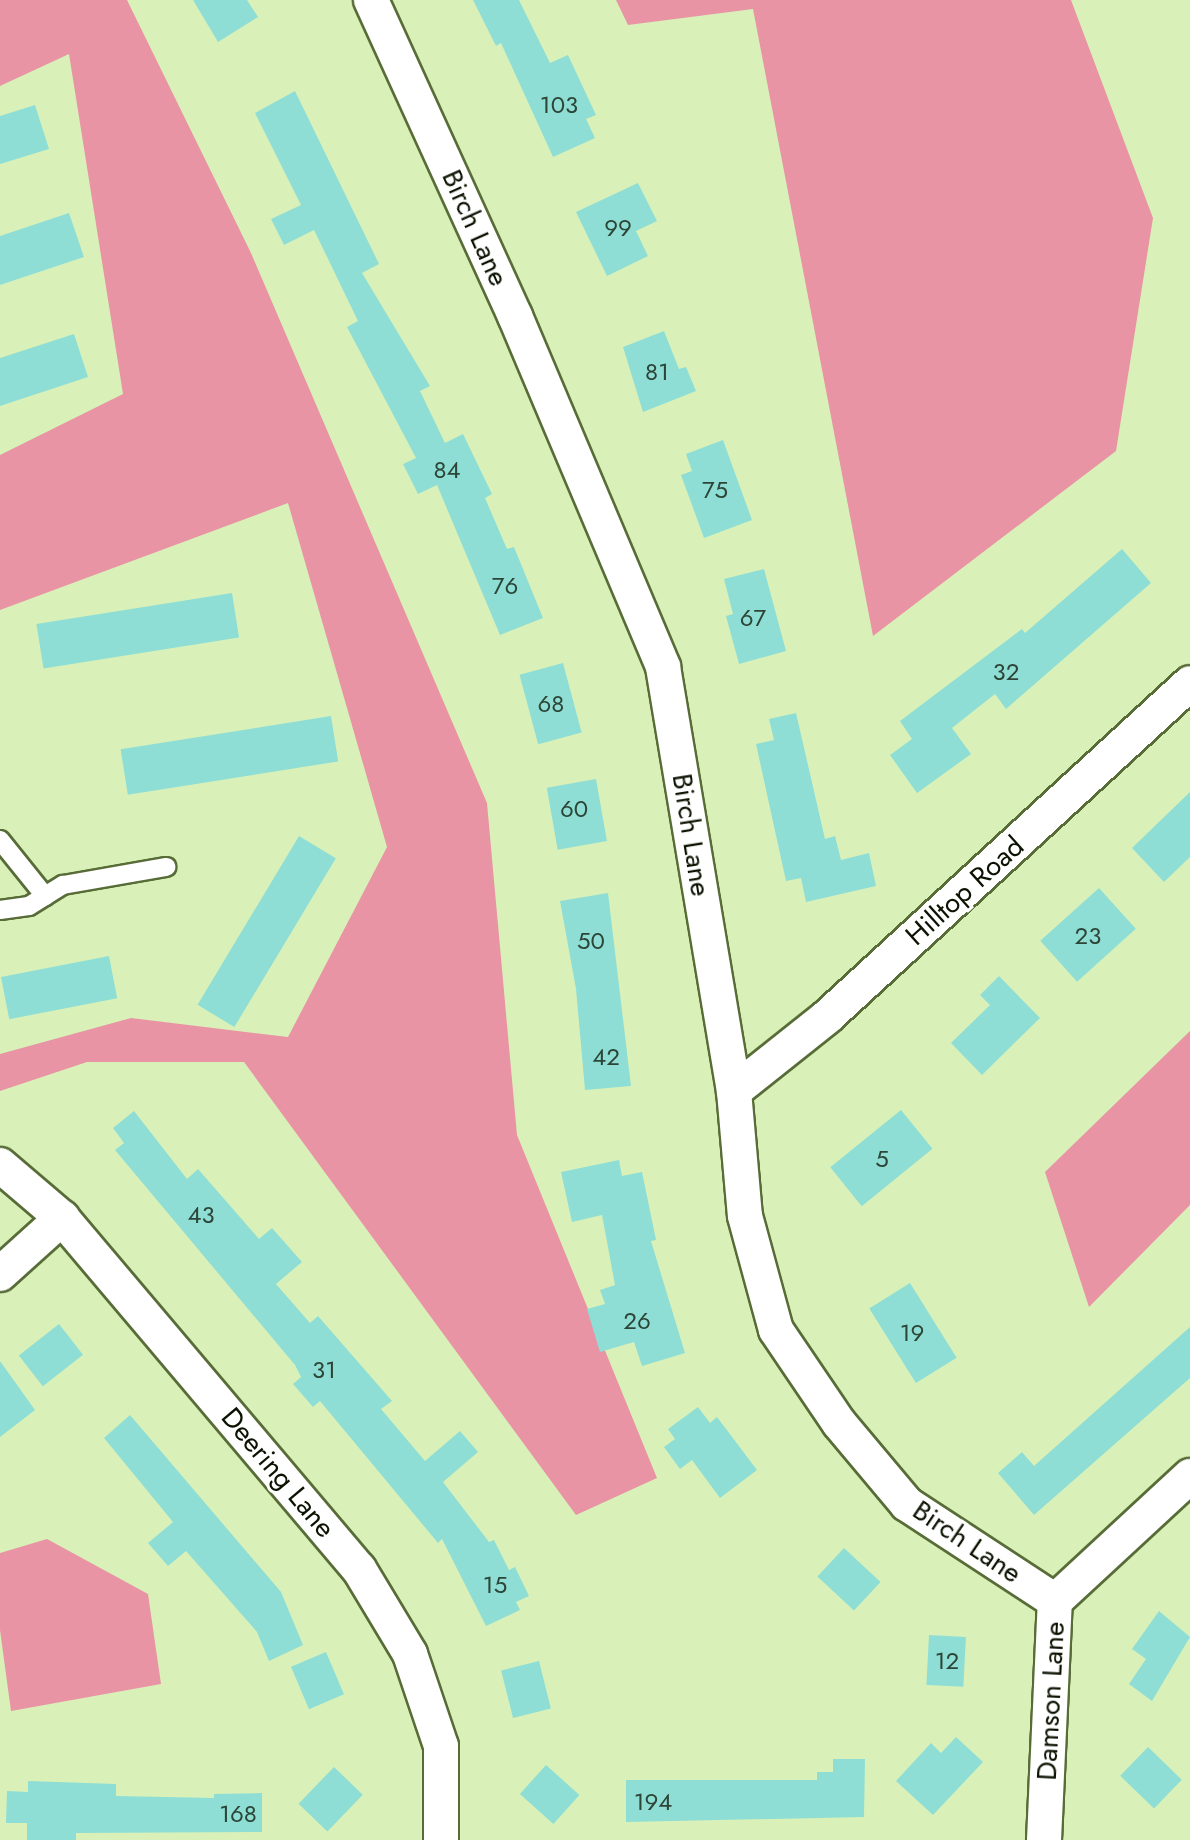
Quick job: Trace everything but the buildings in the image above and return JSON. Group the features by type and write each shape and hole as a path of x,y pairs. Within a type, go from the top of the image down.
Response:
{"street":[{"name":"Birch Lane","path":"371,0 515,316 663,667 734,1091 745,1216 776,1330 839,1423 907,1504 1055,1601"},
{"name":"Hilltop Road","path":"734,1091 827,1017 1190,683"},
{"name":"Deering Lane","path":"0,1165 62,1218 359,1569 410,1654 441,1746 441,1840"},
{"path":"0,1274 62,1218"},
{"name":"Damson Lane","path":"1044,1840 1055,1601 1190,1476"}],"lane":[{"path":"0,840 45,896"},
{"path":"0,910 29,906 63,885 166,867"}],"shaded area":[{"path":"0,0 127,0 251,253 487,803 517,1135 657,1478 576,1515 244,1062 87,1062 0,1091 0,1054 131,1018 288,1037 387,847 288,503 0,610 0,455 123,394 69,54 0,86"},
{"path":"616,0 1071,0 1153,218 1116,451 873,636 753,9 628,25"},
{"path":"1190,1031 1190,1205 1089,1307 1045,1172"},
{"path":"47,1539 148,1594 161,1684 11,1711 0,1630 0,1553"}]}
